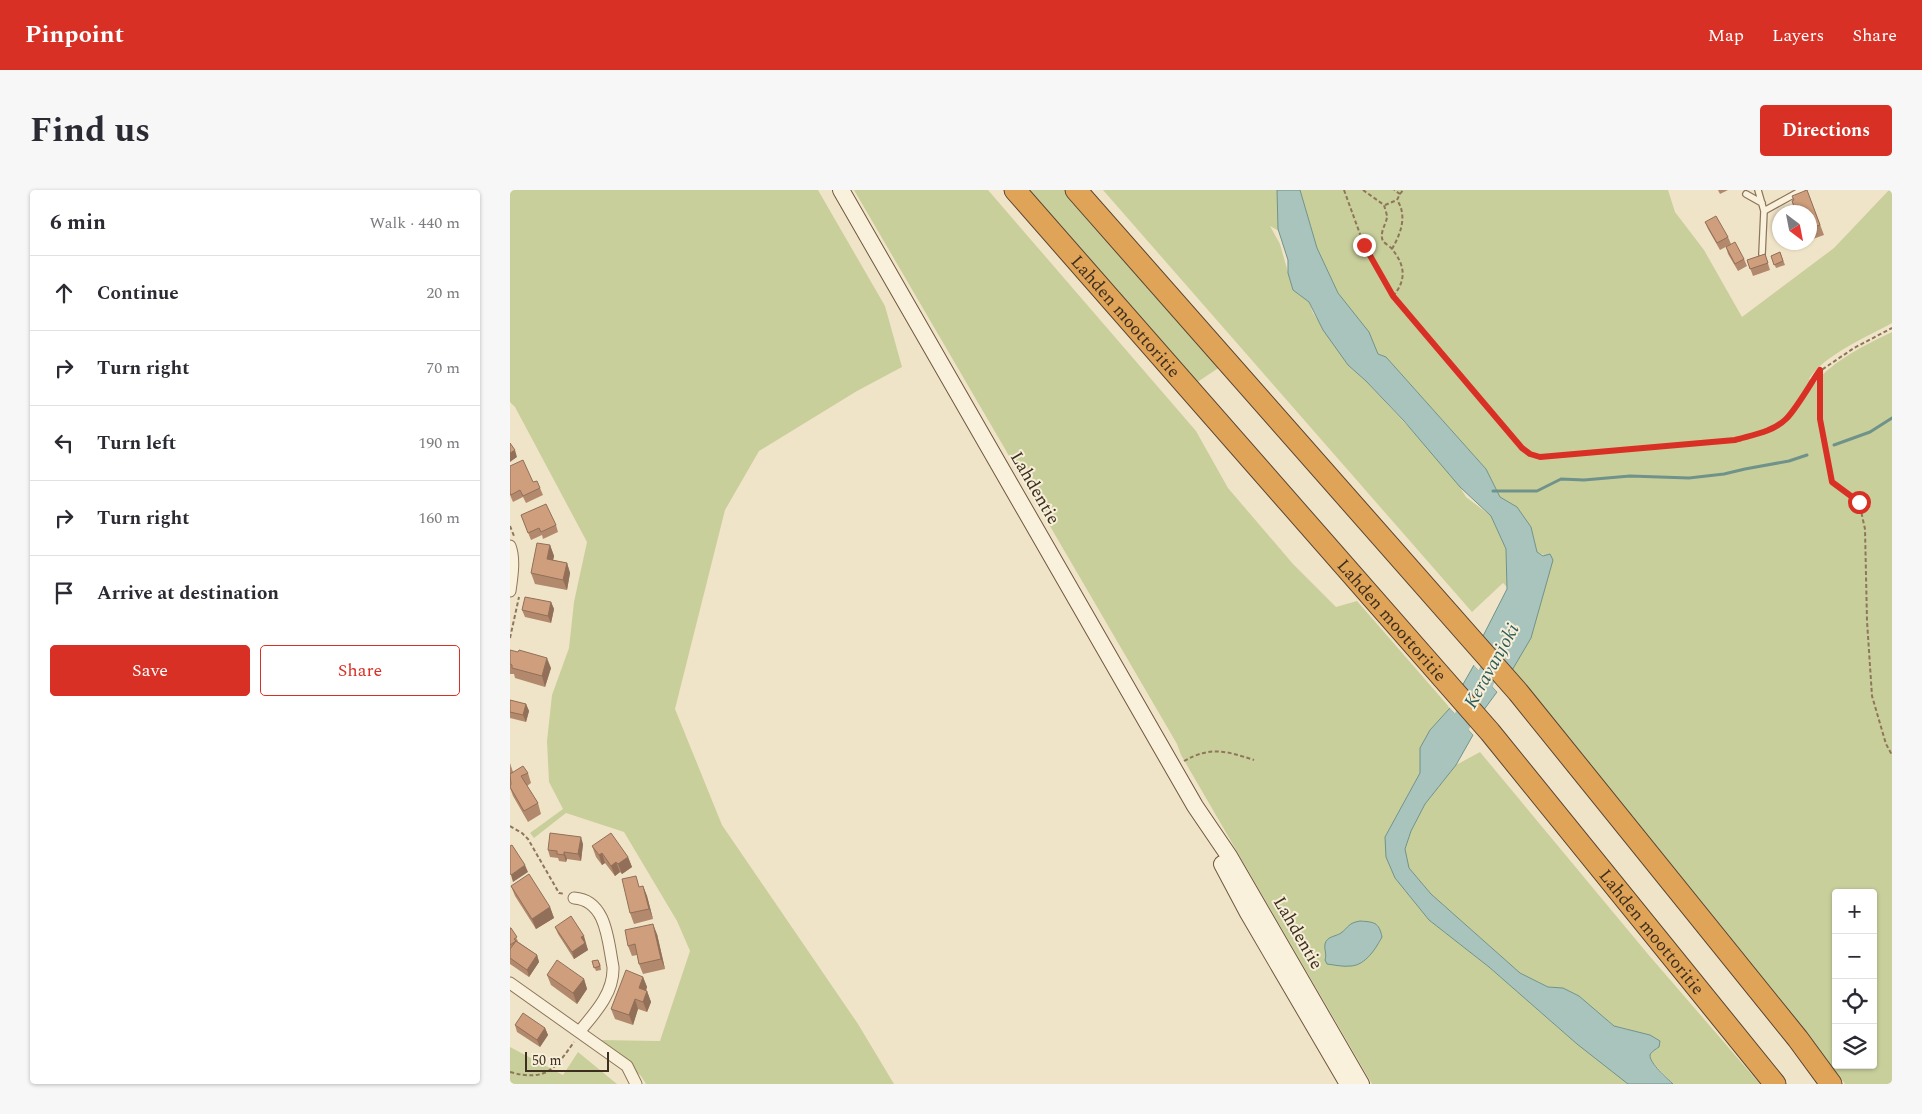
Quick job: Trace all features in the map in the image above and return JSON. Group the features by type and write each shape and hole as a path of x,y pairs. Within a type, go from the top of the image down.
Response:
{"highway":[{"name":"Lahden moottoritie","path":"1016,190 1490,732 1760,1063 1775,1084"},
{"path":"1076,190 1518,692 1798,1038 1832,1084"}],"main road":[{"name":"Lahdentie","path":"841,190 1195,806 1220,860 1362,1084"},
{"name":"Lahdentie","path":"1279,954 1348,1084"}],"street":[{"path":"510,546 512,551 510,589"},
{"path":"574,898 581,898 592,903 603,919 613,967 609,990 597,1010 577,1036"},
{"path":"510,983 577,1036 627,1066 636,1084"}],"lane":[{"path":"1758,190 1764,211 1762,254"},
{"path":"1764,211 1802,190"},
{"path":"1746,194 1762,203"}],"path":[{"path":"1344,190 1364,245 1393,296 1522,448 1530,454 1540,457 1735,440 1756,434 1774,427 1786,419 1820,370 1854,348 1892,328"},
{"path":"1363,190 1384,205 1387,216 1382,231 1383,241 1392,249 1400,262 1404,275 1400,289 1393,296"},
{"path":"1394,190 1400,194"},
{"path":"1384,205 1397,200 1403,190"},
{"path":"1392,249 1399,234 1403,218 1401,206 1397,200"},
{"path":"1820,370 1820,419 1832,482 1859,502 1865,530 1867,621 1872,696 1886,744 1892,755"},
{"path":"510,603 518,606"},
{"path":"1173,768 1201,753 1216,750 1226,751 1254,760"},
{"path":"510,826 528,839 559,893 574,898"},
{"path":"510,1072 530,1076 549,1071 558,1065 577,1036"}],"green space":[{"path":"510,190 818,190 885,306 902,367 857,391 759,451 725,510 675,709 722,825 858,1024 894,1084 646,1084 641,1076 599,1040 660,1041 690,951 677,921 624,832 566,813 534,838 530,833 563,809 549,782 547,741 552,695 569,648 574,602 587,542 515,407 510,402"},
{"path":"854,190 988,190 1196,431 1228,488 1293,564 1336,607 1357,601 1450,708 1430,730 1420,748 1420,773 1385,837 1395,878 1429,920 1489,967 1577,1044 1640,1084 1372,1084 1181,755 1177,744"},
{"path":"1030,190 1067,190 1220,367 1196,383"},
{"path":"1103,190 1277,190 1279,231 1270,226 1280,244 1293,290 1309,302 1313,313 1348,365 1366,381 1452,474 1466,497 1491,516 1506,549 1507,587 1503,583 1472,612"},
{"path":"1300,190 1668,190 1675,212 1704,250 1742,317 1834,248 1889,190 1892,190 1892,323 1835,354 1816,370 1809,379 1815,383 1841,360 1892,332 1892,1084 1845,1084 1833,1069 1877,1069 1877,889 1832,889 1832,1067 1705,906 1536,697 1509,670 1531,638 1553,559 1537,552 1531,527 1517,507 1500,497 1486,469 1386,357 1378,354 1368,332 1338,293 1317,248"},
{"path":"1480,752 1647,953 1760,1084 1673,1084 1652,1062 1628,1029 1614,1026 1579,996 1563,988 1548,987 1520,973 1431,894 1409,868 1405,849 1411,831 1425,804 1456,765"},
{"path":"510,1047 563,1075 578,1052 617,1084 510,1084"}],"water":[{"path":"1277,190 1300,190 1317,248 1338,293 1369,332 1378,354 1386,357 1486,469 1500,497 1517,507 1531,527 1537,552 1543,556 1550,554 1553,560 1531,638 1511,672 1482,638 1507,589 1506,549 1491,516 1460,487 1404,421 1348,365 1323,330 1309,302 1293,290 1288,273 1288,260 1278,229"},
{"path":"1474,665 1497,692 1483,711 1462,686"},
{"path":"1450,708 1473,735 1456,765 1425,804 1411,831 1405,849 1409,868 1431,894 1520,973 1548,987 1563,988 1579,996 1614,1026 1650,1035 1660,1041 1659,1047 1650,1055 1650,1058 1663,1075 1673,1084 1628,1084 1577,1044 1489,967 1429,920 1395,878 1386,857 1385,837 1420,773 1420,748 1430,730"},
{"path":"1360,921 1375,924 1379,928 1382,937 1374,951 1356,965 1327,964 1325,960 1326,941 1341,933 1351,924"}],"pier":[{"path":"1474,662 1499,690 1499,694 1472,663"},
{"path":"1448,706 1451,706 1475,733 1475,737"}],"building":[{"path":"1807,190 1813,205 1793,205 1792,196"},
{"path":"1716,216 1728,237 1717,243 1705,222"},
{"path":"1735,242 1744,259 1735,264 1726,247"},
{"path":"1780,252 1783,261 1774,265 1771,256"},
{"path":"1765,254 1768,263 1750,269 1747,260"},
{"path":"510,443 515,450 510,453"},
{"path":"523,460 533,482 537,481 540,488 523,496 520,490 511,495 510,466"},
{"path":"546,504 556,525 541,532 539,528 528,533 521,515"},
{"path":"537,543 550,545 547,559 567,563 563,580 531,573"},
{"path":"525,597 551,602 548,616 522,610"},
{"path":"510,650 518,652 519,650 547,658 542,676 512,668 510,664"},
{"path":"510,700 526,704 523,715 510,712"},
{"path":"523,766 528,773 521,776 538,803 524,811 510,787 510,774"},
{"path":"550,833 581,837 578,854 564,852 564,855 557,854 557,851 548,850"},
{"path":"611,833 628,857 618,864 616,862 611,866 602,853 599,855 592,846"},
{"path":"512,845 525,865 511,875 510,846"},
{"path":"529,874 550,907 532,919 511,886"},
{"path":"636,876 639,887 643,886 649,909 630,913 622,879"},
{"path":"571,916 584,936 581,937 585,943 572,952 555,927"},
{"path":"653,924 661,959 639,964 635,944 628,946 625,930"},
{"path":"510,928 517,937 514,939 516,941 510,945"},
{"path":"516,941 537,955 527,970 510,958 510,949"},
{"path":"557,960 584,979 573,993 547,975"},
{"path":"598,960 600,966 594,968 592,961"},
{"path":"626,970 643,977 639,988 647,991 643,1002 635,999 629,1015 611,1009"},
{"path":"523,1013 545,1028 537,1040 515,1025"}],"waterway":[{"path":"1834,445 1870,432 1892,418"},
{"path":"1493,491 1537,491 1561,479 1584,480 1630,476 1689,478 1724,474 1789,461 1807,455"},
{"name":"Keravanjoki","path":"1449,745 1501,650"}],"route":[{"path":"1364,245 1393,296 1522,448 1530,454 1540,457 1735,440 1756,434 1774,427 1786,419 1820,370 1820,419 1832,482 1859,502"}]}
